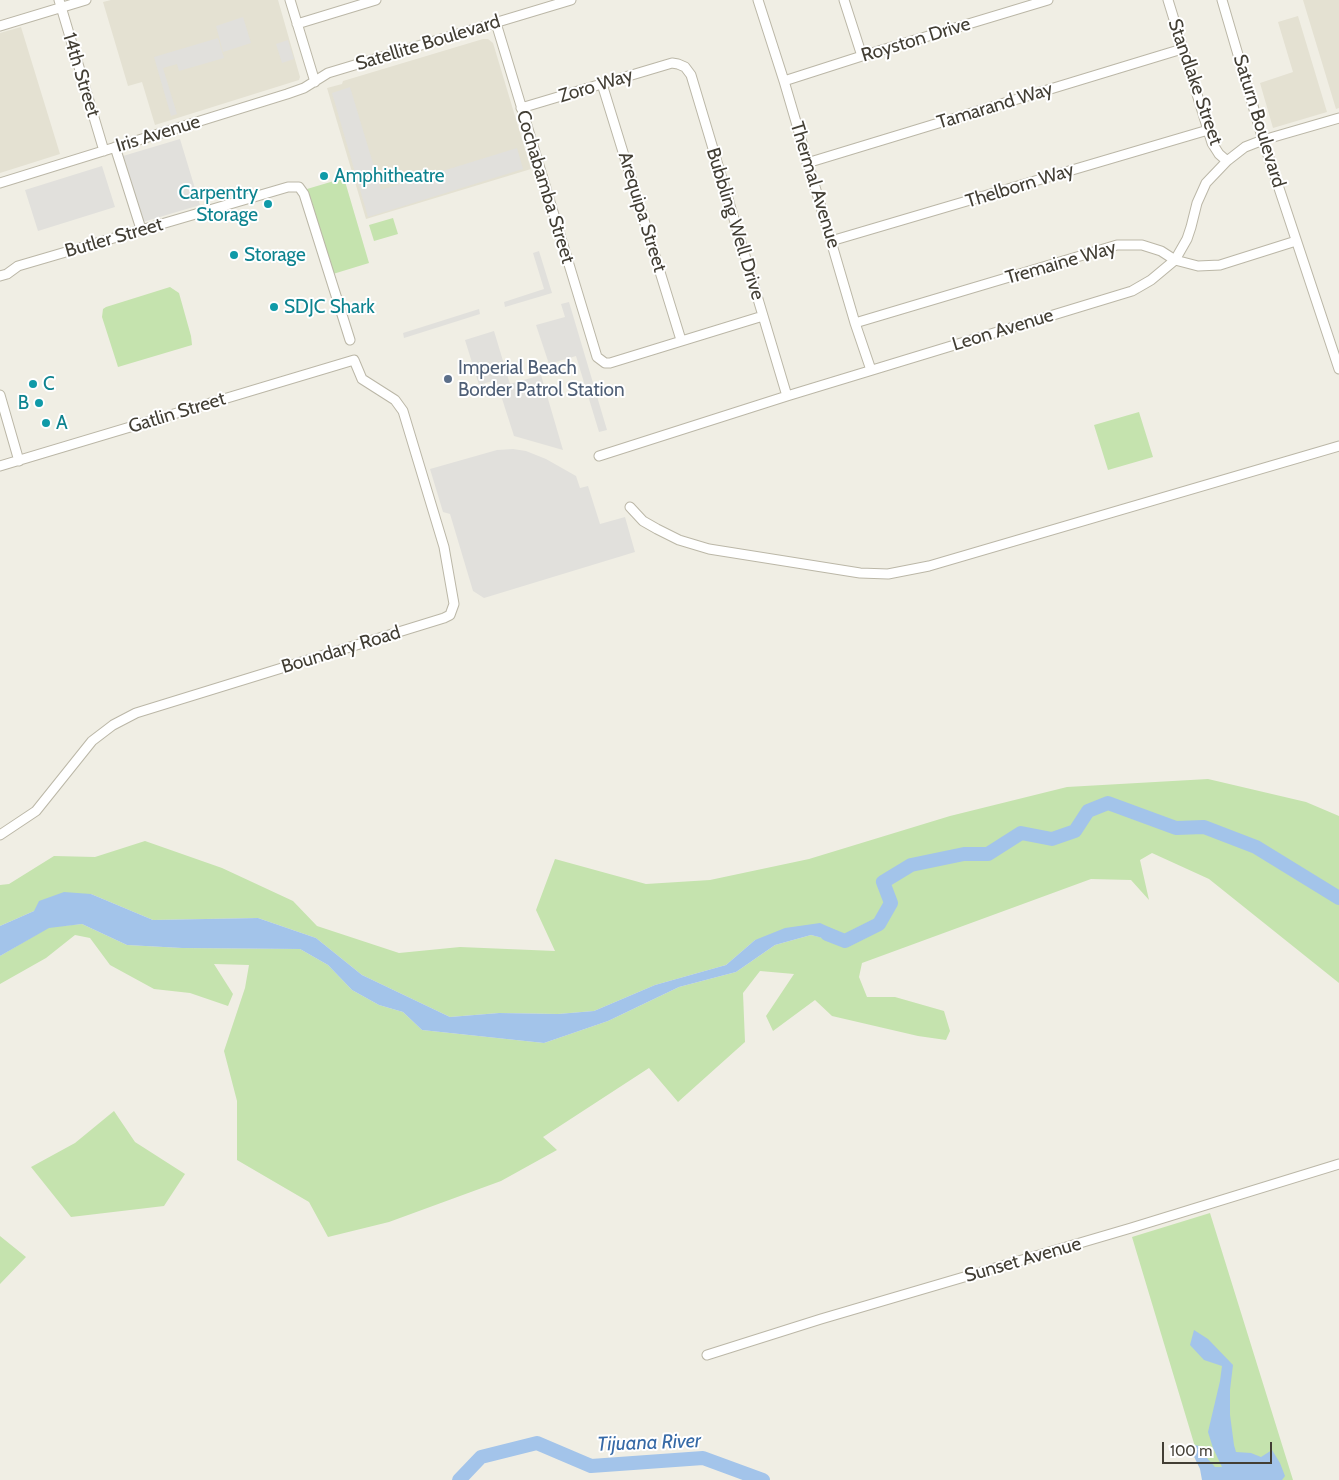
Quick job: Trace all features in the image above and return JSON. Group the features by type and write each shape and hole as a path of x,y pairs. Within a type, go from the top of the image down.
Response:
{"street":[{"path":"0,26 60,4 86,0"},
{"path":"290,0 315,82"},
{"path":"297,24 376,0"},
{"name":"Satellite Boulevard","path":"315,82 328,74 571,0"},
{"name":"Thermal Avenue","path":"758,0 784,81 855,323 871,370"},
{"path":"844,0 862,56"},
{"name":"Royston Drive","path":"784,81 1048,0"},
{"name":"Standlake Street","path":"1168,0 1212,143 1219,154 1227,161"},
{"name":"Saturn Boulevard","path":"1222,0 1263,140 1339,369"},
{"name":"14th Street","path":"60,4 104,150"},
{"name":"Cochabamba Street","path":"496,23 594,352 604,363 610,363 681,340"},
{"name":"Tamarand Way","path":"808,163 1182,49"},
{"name":"Zoro Way","path":"521,108 672,63"},
{"name":"Bubbling Well Drive","path":"672,63 685,67 691,75 787,396"},
{"name":"Iris Avenue","path":"0,183 287,94 315,82"},
{"name":"Arequipa Street","path":"602,84 681,340"},
{"name":"Leon Avenue","path":"599,456 787,396 1132,291 1151,280 1175,260 1191,227 1197,203 1206,182 1227,161 1245,147 1263,140 1339,118"},
{"name":"Thelborn Way","path":"832,241 1208,130"},
{"path":"115,147 141,229"},
{"name":"Butler Street","path":"0,276 7,274 18,266 141,229 288,187 299,187 304,194 350,340"},
{"name":"Tremaine Way","path":"855,323 1117,245 1142,245 1161,251 1175,260 1198,266 1220,265 1296,241"},
{"path":"681,340 763,316"},
{"name":"Gatlin Street","path":"0,466 354,360"},
{"name":"Boundary Road","path":"0,835 36,811 92,741 113,725 136,713 444,618 450,614 454,604 444,547 424,465 403,411 389,395 362,379 354,360"},
{"path":"0,395 20,461"},
{"path":"630,507 643,521 657,529 679,540 702,548 860,573 888,574 929,566 1339,446"},
{"name":"Sunset Avenue","path":"708,1356 821,1319 1339,1164"}],"shaded area":[{"path":"111,0 278,0 300,77 299,80 155,125 142,82 128,86 103,2"},
{"path":"1303,0 1339,0 1339,108 1336,109"},
{"path":"1298,16 1327,112 1273,128 1260,83 1293,72 1278,22"},
{"path":"243,17 251,43 223,52 216,26"},
{"path":"21,27 60,154 0,173 0,33"},
{"path":"218,38 224,58 179,71 177,64 163,68 177,114 171,116 154,57"},
{"path":"488,39 493,43 531,169 366,219 327,88 342,84 343,81"},
{"path":"288,40 294,59 282,63 276,44"},
{"path":"350,87 381,190 517,148 523,169 368,217 332,93"},
{"path":"180,139 200,205 143,222 123,156"},
{"path":"102,166 115,207 38,231 25,190"},
{"path":"539,251 552,293 505,307 504,302 544,289 533,253"},
{"path":"569,302 607,430 599,432 576,356 549,364 536,325 565,317 561,304"},
{"path":"479,309 480,314 404,338 403,333"},
{"path":"494,331 510,384 541,375 563,450 514,436 496,380 479,385 465,340"},
{"path":"513,449 526,451 546,459 576,476 580,488 588,486 600,524 625,517 635,552 484,598 473,591 450,514 443,512 430,469 497,450"}],"green space":[{"path":"344,178 369,263 333,274 307,189"},
{"path":"393,218 398,234 374,241 369,225"},
{"path":"170,287 179,293 192,345 118,367 102,317 103,309"},
{"path":"1139,412 1153,457 1108,470 1094,425"},
{"path":"1208,779 1306,802 1339,816 1339,983 1209,879 1152,853 1140,860 1149,900 1131,880 1091,879 862,963 859,977 867,997 895,997 944,1011 950,1031 946,1040 918,1036 832,1016 815,1000 773,1031 766,1016 794,974 760,971 743,993 745,1042 678,1102 649,1068 543,1137 557,1150 501,1181 389,1222 328,1237 309,1202 237,1160 237,1101 224,1051 245,988 249,965 214,964 233,994 228,1006 190,993 154,989 110,965 90,938 75,935 46,958 0,984 0,956 49,927 82,924 127,945 182,948 300,949 328,965 352,990 379,1005 403,1012 422,1030 544,1043 608,1021 679,987 736,972 775,945 811,935 845,943 838,931 755,940 726,965 655,985 594,1011 558,1014 499,1013 450,1017 362,975 316,938 258,918 153,920 91,894 34,911 0,926 0,885 9,884 54,856 95,857 145,841 222,868 293,901 317,926 399,953 460,947 555,951 536,910 555,859 646,884 710,880 809,859 950,816 1067,787"},
{"path":"114,1111 135,1142 185,1174 164,1206 71,1217 31,1167 75,1143"},
{"path":"1210,1213 1293,1480 1205,1480 1132,1237"},
{"path":"0,1236 26,1257 0,1284"}],"water":[{"path":"64,892 91,894 153,920 258,918 316,938 362,975 450,1017 499,1013 558,1014 594,1011 655,985 726,965 755,940 785,928 820,923 838,931 846,944 811,935 775,945 736,972 679,987 608,1021 544,1043 422,1030 403,1012 379,1005 352,990 328,965 300,949 182,948 127,945 82,924 49,928 0,956 0,926 34,911 39,901"},
{"path":"1194,1330 1208,1339 1233,1365 1230,1415 1236,1452 1251,1453 1261,1457 1272,1450 1285,1476 1282,1480 1202,1480 1200,1469 1188,1444 1200,1446 1215,1467 1222,1467 1208,1432 1222,1366 1204,1360 1190,1345"}],"waterway":[{"path":"827,934 845,941 879,924 891,903 883,882 911,865 964,854 988,854 1021,833 1052,839 1075,831 1088,811 1108,803 1176,828 1204,827 1256,847 1339,898"},
{"name":"Tijuana River","path":"459,1480 481,1457 537,1443 591,1466 703,1458 763,1480"}],"place":[{"name":"Amphitheatre","path":"324,176"},
{"name":"Carpentry Storage","path":"268,204"},
{"name":"Storage","path":"234,255"},
{"name":"SDJC Shark","path":"274,307"},
{"name":"Imperial Beach Border Patrol Station","path":"448,379"},
{"name":"C","path":"33,384"},
{"name":"B","path":"39,403"},
{"name":"A","path":"46,423"}]}
